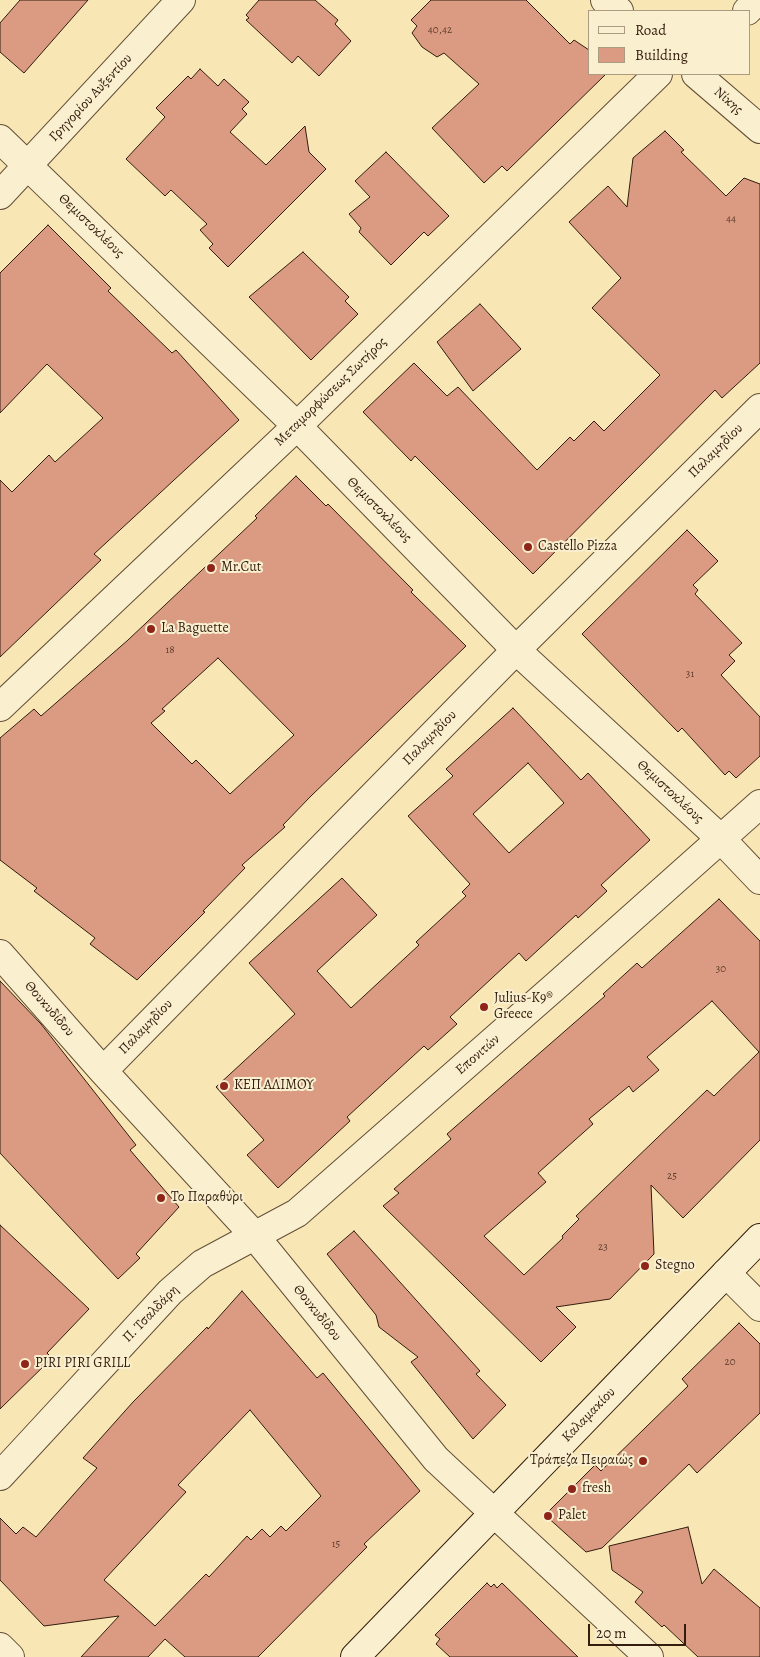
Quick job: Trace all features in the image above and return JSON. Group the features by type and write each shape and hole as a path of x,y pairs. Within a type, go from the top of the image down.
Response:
{"street":[{"name":"Γρηγορίου Αυξεντίου","path":"0,196 181,0"},
{"path":"604,0 618,10"},
{"path":"748,10 758,0"},
{"name":"Μεταμορφώσεως Σωτήρος","path":"0,707 296,426 657,75"},
{"name":"Νίκης","path":"697,75 760,129"},
{"name":"Θεμιστοκλέους","path":"0,140 296,426 516,650 721,839 760,880"},
{"name":"Παλαμηδίου","path":"103,1071 516,650 760,408"},
{"name":"Επονιτών","path":"254,1235 296,1214 760,804"},
{"name":"Θουκυδίδου","path":"0,954 103,1071 254,1235 436,1459 649,1657"},
{"name":"Π. Τσαλδάρη","path":"0,1476 170,1292 202,1264 254,1235"},
{"name":"Καλαμακίου","path":"355,1657 760,1238"},
{"path":"726,1273 760,1307"},
{"path":"0,1648 10,1657"}],"building":[{"path":"20,0 88,0 24,73 0,52 0,23"},
{"path":"259,0 315,0 338,20 335,24 351,41 319,76 298,56 292,63 246,20 249,18 246,15"},
{"path":"431,0 526,0 570,44 574,40 588,49 588,75 605,75 507,171 502,166 484,183 432,128 479,84 444,53 437,57 422,47 412,33 417,26 411,20"},
{"path":"200,69 218,86 224,79 249,102 242,109 247,114 230,132 266,165 305,126 309,152 326,169 228,267 209,248 213,244 200,230 207,224 171,190 165,196 126,159 165,117 156,108 188,76 191,79"},
{"path":"665,131 684,150 681,152 726,196 744,178 760,184 760,363 722,398 715,390 533,574 415,456 411,461 363,412 414,363 447,396 458,387 537,470 570,437 574,441 594,421 604,431 660,375 592,308 621,278 569,222 608,186 627,207 633,158"},
{"path":"386,152 449,216 428,236 424,232 391,265 359,232 361,228 349,214 370,197 355,181"},
{"path":"48,225 111,288 108,291 172,353 176,350 239,420 94,554 101,560 0,657 0,480 12,492 49,455 55,462 103,418 47,364 0,413 0,273"},
{"path":"303,252 349,297 345,301 358,314 311,360 249,297"},
{"path":"480,304 521,349 473,391 437,342"},
{"path":"296,476 326,506 328,504 413,590 411,592 466,646 310,797 283,825 285,827 242,865 245,868 203,911 205,912 137,980 90,944 95,938 34,891 37,888 0,860 0,738 34,709 41,716 128,640 257,518 255,516","holes":["218,658 294,735 230,794 196,760 192,764 151,723 165,711 162,709"]},
{"path":"687,530 718,561 693,585 698,590 695,594 742,643 729,655 735,661 721,675 760,717 760,756 736,778 729,771 725,775 682,728 678,732 582,634"},
{"path":"513,708 581,780 588,773 650,840 601,885 607,891 578,918 576,915 526,961 519,953 450,1017 457,1024 428,1050 424,1046 347,1117 350,1121 278,1188 247,1155 264,1140 216,1087 295,1014 249,963 342,878 377,915 317,971 351,1008 419,945 416,942 466,896 462,892 470,884 408,816 453,776 446,769","holes":["528,763 564,803 509,853 473,814"]},
{"path":"719,899 760,941 760,1140 683,1218 651,1185 654,1254 610,1299 556,1307 576,1327 541,1362 383,1206 399,1193 394,1189 451,1139 447,1134 605,996 603,994 637,963 642,968","holes":["712,1001 759,1052 714,1096 707,1090 576,1216 579,1219 562,1236 563,1238 524,1275 484,1236 546,1182 538,1173 593,1124 589,1119 629,1086 633,1092 659,1070 647,1057"]},
{"path":"0,981 41,1024 136,1145 130,1150 179,1207 136,1254 140,1258 118,1279 0,1153"},
{"path":"0,1225 89,1309 47,1353 52,1358 0,1409"},
{"path":"354,1231 480,1371 476,1374 506,1405 473,1439 411,1362 418,1357 379,1327 376,1315 327,1254"},
{"path":"242,1291 317,1378 323,1373 420,1491 364,1544 367,1547 258,1657 185,1657 165,1639 148,1657 81,1657 119,1616 44,1626 0,1580 0,1518 16,1534 23,1527 36,1537 97,1468 83,1458 133,1402 207,1327 208,1329","holes":["250,1410 321,1496 286,1531 281,1526 270,1537 262,1529 251,1540 247,1536 209,1577 206,1574 155,1626 104,1580 186,1492 178,1485"]},
{"path":"739,1323 760,1344 760,1413 697,1473 689,1464 602,1548 586,1552 545,1515 595,1465 601,1471 688,1386 682,1379"},
{"path":"688,1527 702,1584 714,1569 760,1608 760,1657 698,1657 664,1625 662,1627 635,1602 643,1592 612,1570 609,1546"},
{"path":"487,1583 491,1587 494,1584 497,1588 502,1583 578,1657 450,1657 436,1644 440,1639 435,1635"}],"place":[{"name":"Castello Pizza","path":"528,547"},
{"name":"Mr.Cut","path":"211,568"},
{"name":"La Baguette","path":"151,629"},
{"name":"Julius-K9® Greece","path":"484,1007"},
{"name":"ΚΕΠ ΑΛΙΜΟΥ","path":"224,1086"},
{"name":"Το Παραθύρι","path":"161,1198"},
{"name":"Stegno","path":"645,1266"},
{"name":"PIRI PIRI GRILL","path":"25,1364"},
{"name":"Τράπεζα Πειραιώς","path":"643,1461"},
{"name":"fresh","path":"572,1489"},
{"name":"Palet","path":"548,1516"}]}
